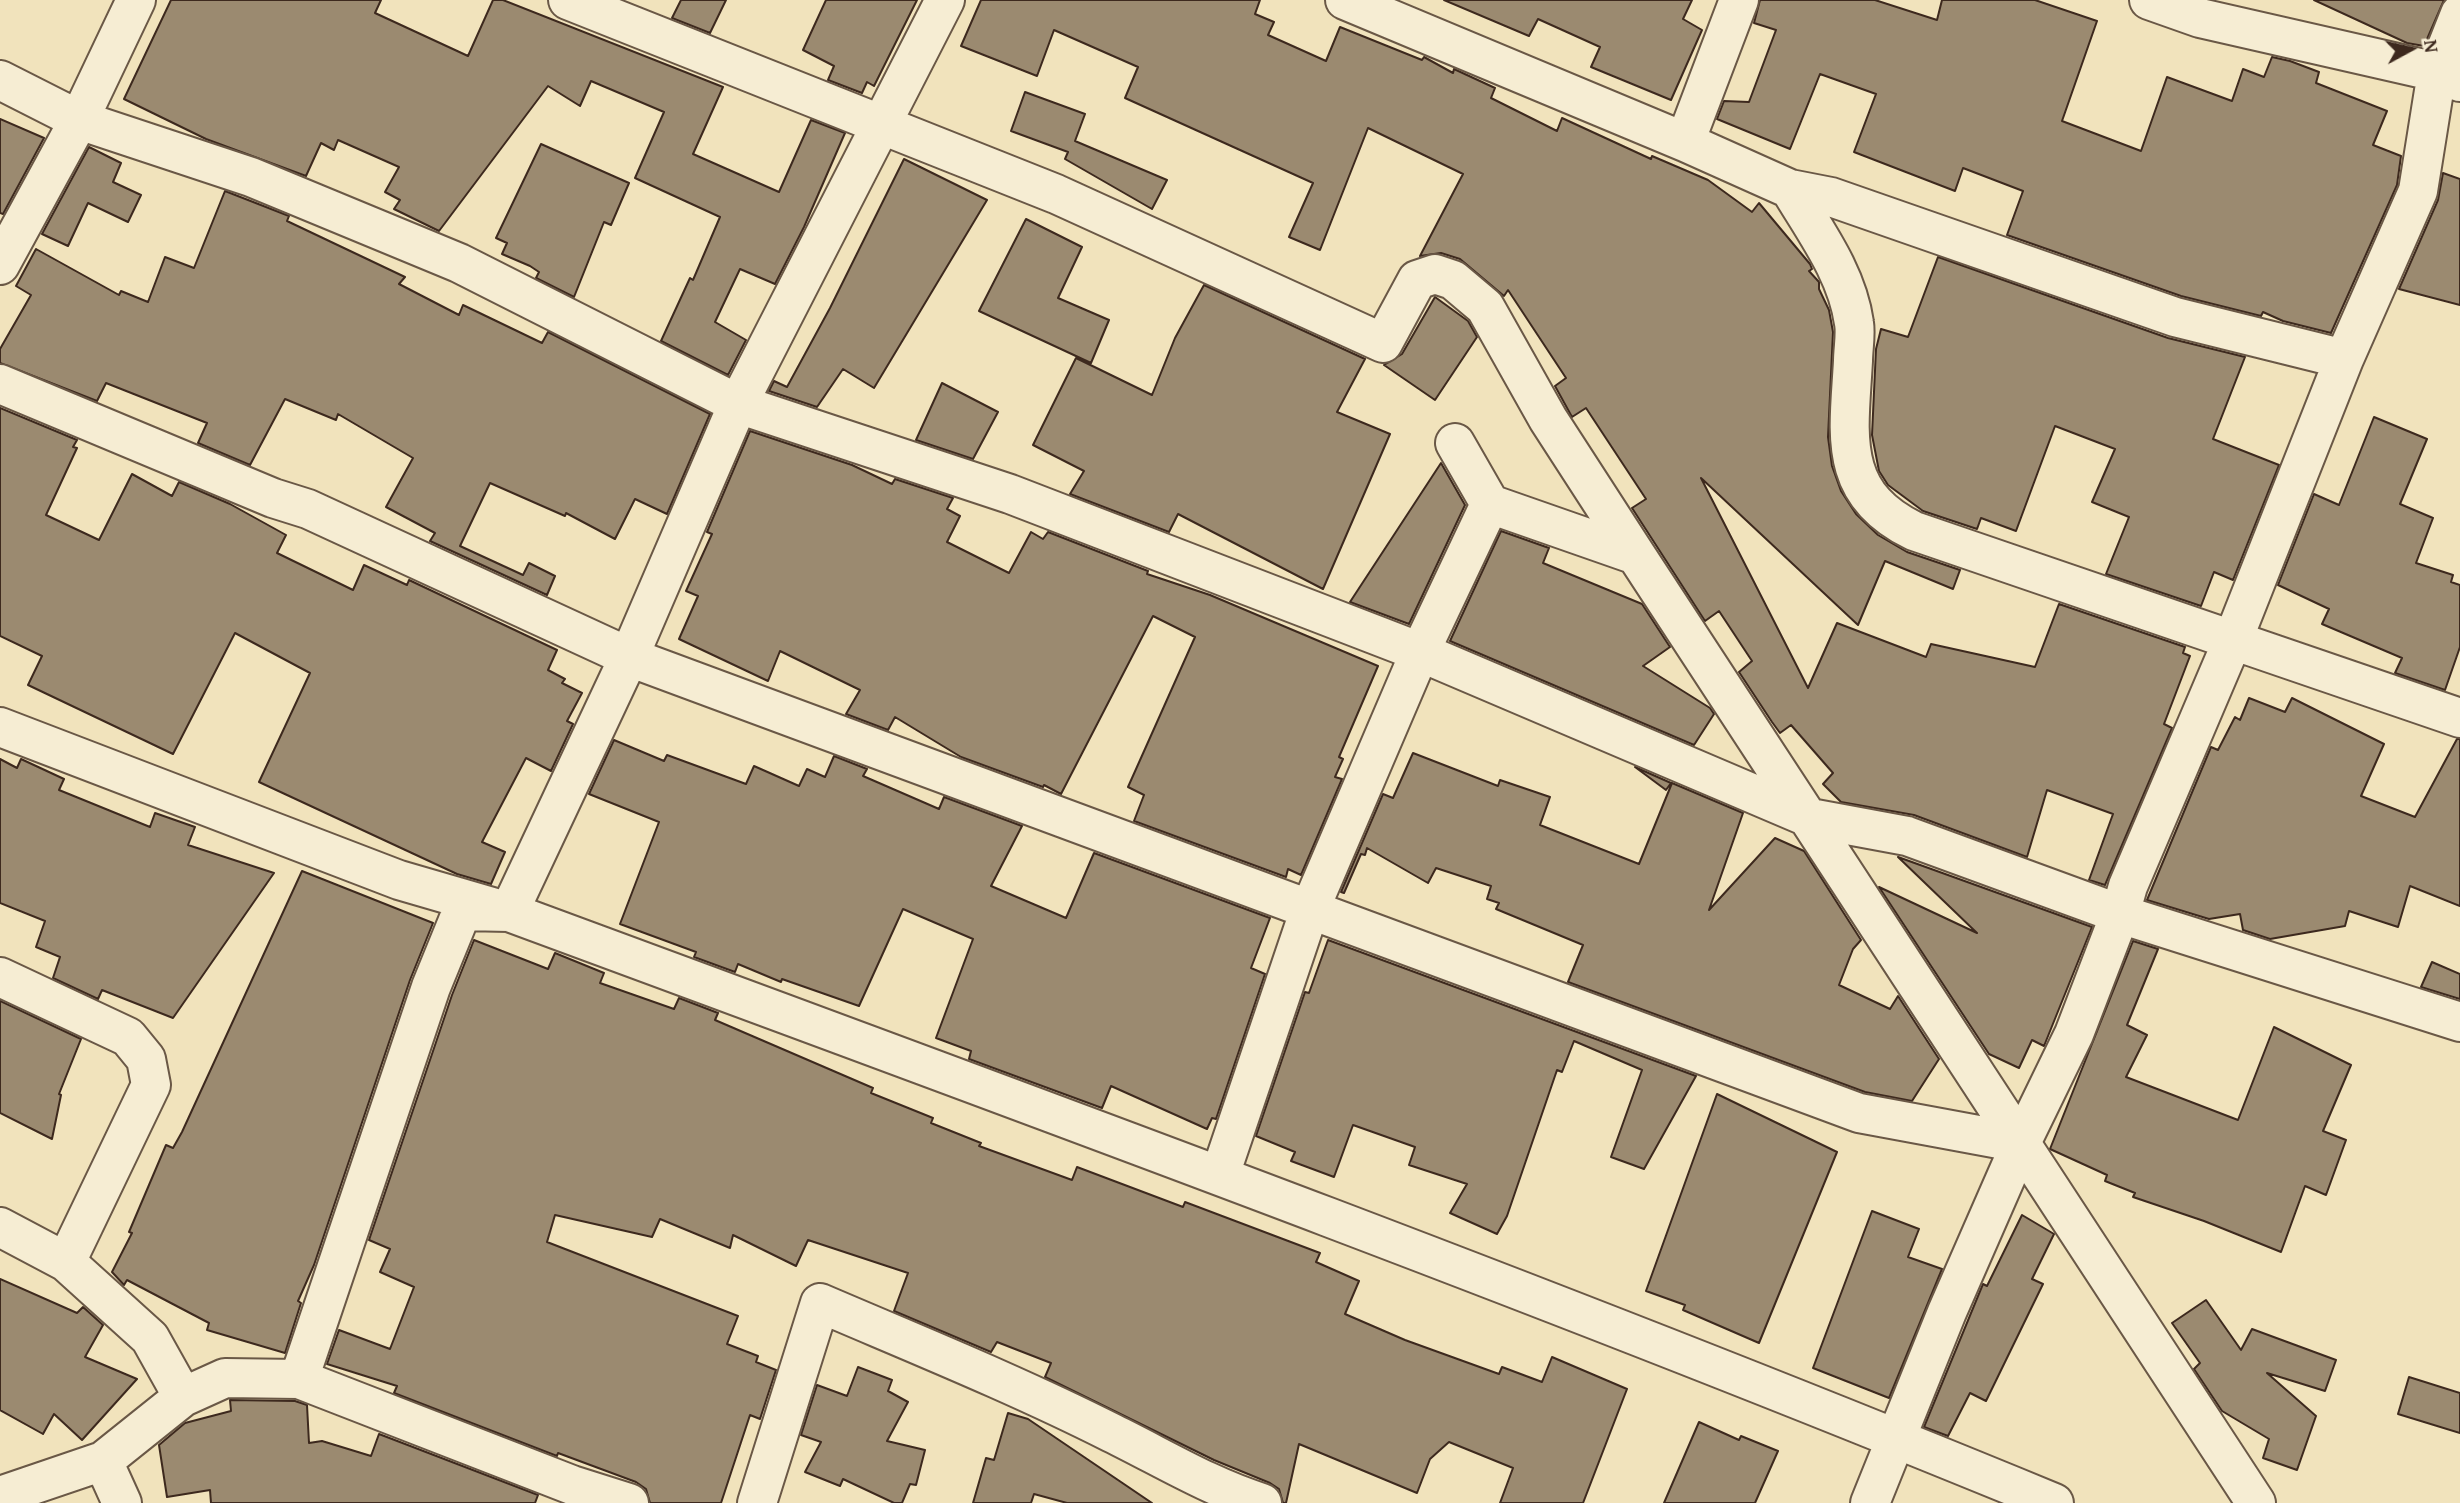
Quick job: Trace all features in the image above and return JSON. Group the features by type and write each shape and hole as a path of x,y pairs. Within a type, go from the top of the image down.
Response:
{"street":[{"path":"0,265 79,120 136,0"},
{"path":"568,0 1056,194 1383,344 1417,281 1435,274 1453,280 1485,307 1548,419 2256,1503"},
{"path":"509,912 629,657 738,404 945,0"},
{"path":"1345,0 1685,142 1790,189 1831,197 2175,317 2344,359"},
{"path":"1685,142 1739,0"},
{"path":"2149,0 2200,19 2448,77"},
{"path":"1870,1503 1947,1312 2021,1143 2074,1034 2128,886 2232,642 2344,359 2418,191 2448,77 2460,14"},
{"path":"0,80 79,120 251,177 459,263 738,404 1010,494 1420,652 1810,818 1907,836 2120,914 2460,1022"},
{"path":"1790,189 1841,274 1854,324 1849,428 1854,469 1870,499 1888,518 1914,531 2460,718"},
{"path":"0,384 273,498 308,509 629,657 1859,1113 2021,1143"},
{"path":"1455,443 1490,503 1636,555"},
{"path":"1220,1175 1310,909 1420,652 1490,503"},
{"path":"0,727 399,880 509,912 1220,1175 1897,1438 2054,1503"},
{"path":"299,1379 431,988 462,911 509,912"},
{"path":"0,977 128,1037 146,1059 151,1085 66,1262"},
{"path":"0,1227 66,1262 150,1338 183,1397"},
{"path":"757,1503 820,1303 1113,1433 1219,1489 1262,1503"},
{"path":"0,1496 103,1461 183,1397 225,1378 299,1379 573,1494 629,1503"},
{"path":"103,1461 122,1503"}],"building":[{"path":"171,0 381,0 375,13 468,56 493,0 503,0 723,87 693,154 779,192 811,120 845,133 804,227 775,284 740,269 715,322 746,340 728,375 661,341 690,278 693,280 720,217 635,178 664,112 591,81 580,106 548,86 439,231 394,209 400,200 385,192 399,167 338,140 334,150 321,143 306,176 206,139 124,99"},
{"path":"681,0 726,0 710,33 672,18"},
{"path":"826,0 917,0 874,86 867,82 862,93 828,80 834,66 803,50"},
{"path":"981,0 1260,0 1255,14 1274,22 1268,35 1326,61 1340,27 1422,60 1424,57 1453,73 1454,69 1495,88 1491,98 1557,131 1562,118 1651,159 1652,156 1708,180 1752,212 1759,203 1810,264 1812,269 1809,271 1819,282 1819,289 1829,310 1833,332 1828,437 1832,466 1841,491 1856,514 1878,535 1907,552 1960,570 1953,589 1885,561 1858,625 1701,478 1808,688 1837,623 1926,657 1931,644 2035,667 2059,604 2185,647 2183,653 2190,656 2164,724 2172,728 2105,885 2089,880 2113,814 2047,790 2027,857 1914,815 1841,802 1823,784 1833,773 1791,725 1780,733 1772,722 1739,672 1752,661 1719,611 1705,621 1632,508 1646,499 1586,408 1572,417 1555,386 1566,378 1508,290 1504,296 1460,259 1441,253 1420,256 1463,174 1368,128 1320,250 1289,237 1313,183 1125,98 1138,67 1054,30 1037,76 961,46"},
{"path":"1444,0 1692,0 1683,19 1702,30 1671,100 1591,67 1600,47 1538,19 1529,36"},
{"path":"1760,0 1875,0 1937,20 1942,0 2035,0 2097,21 2062,121 2141,151 2167,77 2232,101 2243,69 2264,77 2272,57 2290,61 2319,72 2316,83 2387,111 2373,145 2401,156 2397,185 2331,333 2283,321 2263,312 2261,316 2181,296 2007,235 2023,191 1963,168 1955,191 1854,152 1876,94 1820,74 1790,149 1717,119 1724,101 1749,102 1776,30 1754,23"},
{"path":"2314,0 2444,0 2424,46 2407,43"},
{"path":"1025,92 1085,114 1075,141 1167,180 1152,209 1065,159 1068,152 1011,131"},
{"path":"0,119 44,138 3,214 0,213"},
{"path":"541,144 629,183 611,225 604,222 574,297 536,278 539,272 530,266 502,254 507,243 496,238"},
{"path":"89,147 121,163 113,182 141,195 128,222 88,203 68,246 42,234"},
{"path":"904,159 987,200 874,388 843,369 817,407 769,391 774,381 787,387 830,308"},
{"path":"2443,173 2460,179 2460,305 2399,289 2438,200"},
{"path":"225,191 289,216 287,221 405,277 399,284 459,315 463,305 542,343 548,332 710,414 667,514 635,499 615,539 566,513 565,516 490,483 460,546 523,575 529,563 555,576 547,595 430,541 435,533 386,507 413,458 338,414 336,420 285,399 250,465 198,443 207,423 106,383 97,401 0,363 0,349 31,295 16,286 36,249 119,295 121,291 148,302 165,257 194,268"},
{"path":"1026,219 1082,247 1058,298 1109,320 1091,363 979,311"},
{"path":"1938,257 2168,338 2245,357 2213,439 2279,465 2233,580 2214,572 2201,606 2106,574 2129,517 2092,502 2115,449 2055,426 2016,531 1981,518 1977,529 1923,511 1888,485 1879,471 1872,435 1876,349 1881,329 1908,337"},
{"path":"1204,285 1365,359 1337,412 1390,434 1323,589 1178,514 1169,532 1070,494 1084,471 1033,445 1076,358 1152,395 1175,338"},
{"path":"1435,297 1468,321 1477,337 1435,400 1384,365 1402,354"},
{"path":"942,383 998,412 973,459 916,440"},
{"path":"0,408 77,440 73,447 77,448 46,515 99,540 132,474 172,496 179,482 230,504 286,535 277,553 353,590 364,565 407,585 409,580 557,650 548,670 565,679 562,683 582,693 567,721 573,724 551,771 526,758 482,842 505,852 491,884 457,874 259,782 310,673 235,633 173,754 28,685 42,656 0,636"},
{"path":"2374,417 2427,439 2400,504 2433,518 2416,563 2453,575 2451,582 2460,585 2460,647 2445,690 2395,673 2402,658 2322,624 2329,609 2278,585 2314,494 2339,505"},
{"path":"750,431 852,465 892,484 895,479 953,498 947,509 960,516 947,542 1009,573 1031,532 1043,539 1048,532 1148,571 1147,574 1210,595 1378,666 1339,757 1343,759 1335,777 1342,779 1301,875 1288,869 1286,877 1134,821 1144,795 1128,787 1195,637 1153,616 1061,794 1044,785 1043,787 961,757 895,717 888,730 846,714 860,690 780,651 768,681 679,639 698,596 686,591 712,534 707,532"},
{"path":"1441,463 1465,505 1409,624 1350,602"},
{"path":"1501,531 1549,548 1543,563 1642,604 1670,647 1643,666 1710,708 1714,714 1694,745 1450,641"},
{"path":"2249,698 2285,712 2292,698 2384,744 2361,796 2415,817 2457,739 2460,739 2460,906 2410,886 2398,927 2349,911 2345,926 2270,939 2243,930 2240,914 2209,919 2147,900 2211,747 2218,750 2235,717 2240,720"},
{"path":"614,740 664,761 667,755 746,784 754,766 799,786 807,769 825,777 834,756 867,769 863,776 939,809 944,797 1022,826 991,886 1066,918 1094,853 1270,918 1251,968 1265,974 1216,1119 1212,1118 1207,1129 1111,1086 1102,1108 969,1059 971,1051 936,1038 973,939 903,909 859,1006 782,979 781,982 738,964 735,972 694,957 696,952 620,924 659,822 589,794"},
{"path":"1413,753 1498,786 1500,780 1550,797 1540,825 1639,864 1672,783 1743,813 1709,910 1775,838 1804,851 1861,940 1853,949 1839,985 1890,1009 1898,996 1939,1059 1912,1101 1865,1092 1568,982 1583,945 1496,909 1499,903 1487,899 1491,886 1436,868 1428,883 1367,848 1365,855 1361,854 1344,893 1341,892 1383,794 1393,798"},
{"path":"0,759 17,768 21,759 64,779 59,790 150,827 155,813 195,827 188,845 274,873 173,1018 102,990 98,999 53,978 60,957 36,947 45,921 0,903"},
{"path":"1635,767 1671,783 1666,790"},
{"path":"1898,857 2092,927 2044,1046 2032,1040 2019,1068 1989,1054 1879,887 1977,933"},
{"path":"302,871 433,923 410,980 314,1265 298,1301 301,1303 285,1353 207,1330 209,1323 127,1280 124,1285 112,1272 132,1233 129,1232 166,1145 173,1148 182,1132"},
{"path":"474,940 548,969 555,953 604,973 600,983 674,1009 679,998 718,1013 715,1020 873,1088 871,1093 933,1118 931,1123 981,1143 979,1146 1072,1180 1077,1167 1183,1207 1185,1202 1320,1253 1316,1262 1359,1281 1345,1314 1405,1340 1499,1374 1502,1367 1542,1382 1552,1357 1627,1389 1583,1503 1500,1503 1513,1468 1449,1442 1430,1459 1417,1493 1299,1444 1286,1503 1283,1503 1279,1489 1270,1483 1214,1460 1045,1377 1051,1363 997,1342 991,1352 894,1311 908,1273 808,1240 796,1266 733,1235 730,1248 660,1219 652,1237 555,1215 547,1242 738,1316 727,1344 758,1356 756,1362 776,1370 760,1419 750,1415 721,1503 650,1503 646,1489 636,1482 558,1453 557,1456 394,1393 397,1386 327,1364 339,1330 390,1349 414,1287 380,1272 390,1249 369,1240 452,995"},
{"path":"1328,940 1696,1076 1644,1169 1611,1157 1642,1070 1574,1041 1562,1072 1557,1070 1507,1216 1497,1234 1450,1213 1467,1184 1409,1165 1415,1147 1353,1125 1334,1177 1291,1161 1295,1152 1256,1136 1305,992 1309,993"},
{"path":"2133,941 2158,949 2127,1025 2147,1035 2126,1077 2238,1120 2274,1027 2351,1065 2323,1131 2346,1140 2326,1195 2305,1186 2281,1252 2204,1221 2133,1197 2135,1193 2105,1181 2107,1175 2050,1149"},
{"path":"2432,962 2460,974 2460,999 2421,987"},
{"path":"0,1001 81,1039 59,1094 61,1095 52,1139 0,1113"},
{"path":"1717,1094 1837,1152 1759,1343 1683,1310 1685,1305 1646,1291"},
{"path":"1872,1211 1919,1229 1908,1257 1942,1269 1889,1398 1813,1368"},
{"path":"2022,1215 2054,1234 2032,1279 2043,1284 1986,1401 1970,1393 1948,1436 1924,1427 1983,1284 1987,1286"},
{"path":"0,1279 77,1313 83,1307 103,1325 85,1357 137,1379 82,1440 54,1414 43,1434 0,1410"},
{"path":"2206,1300 2241,1350 2252,1329 2336,1360 2325,1391 2267,1373 2316,1416 2297,1470 2263,1458 2269,1439 2222,1411 2194,1369 2200,1363 2172,1323"},
{"path":"858,1367 892,1380 888,1391 908,1402 887,1441 925,1450 916,1485 910,1484 902,1503 894,1503 843,1479 840,1486 805,1472 821,1442 801,1435 817,1385 847,1396"},
{"path":"2409,1377 2460,1393 2460,1433 2398,1414"},
{"path":"230,1400 295,1401 307,1405 309,1443 322,1441 371,1456 379,1434 538,1495 535,1503 211,1503 210,1490 167,1497 159,1445 185,1423 231,1411"},
{"path":"1008,1413 1028,1419 1152,1503 1067,1503 1034,1494 1031,1503 973,1503 986,1458 994,1460"},
{"path":"1699,1422 1739,1440 1741,1436 1778,1451 1755,1503 1664,1503"}]}
